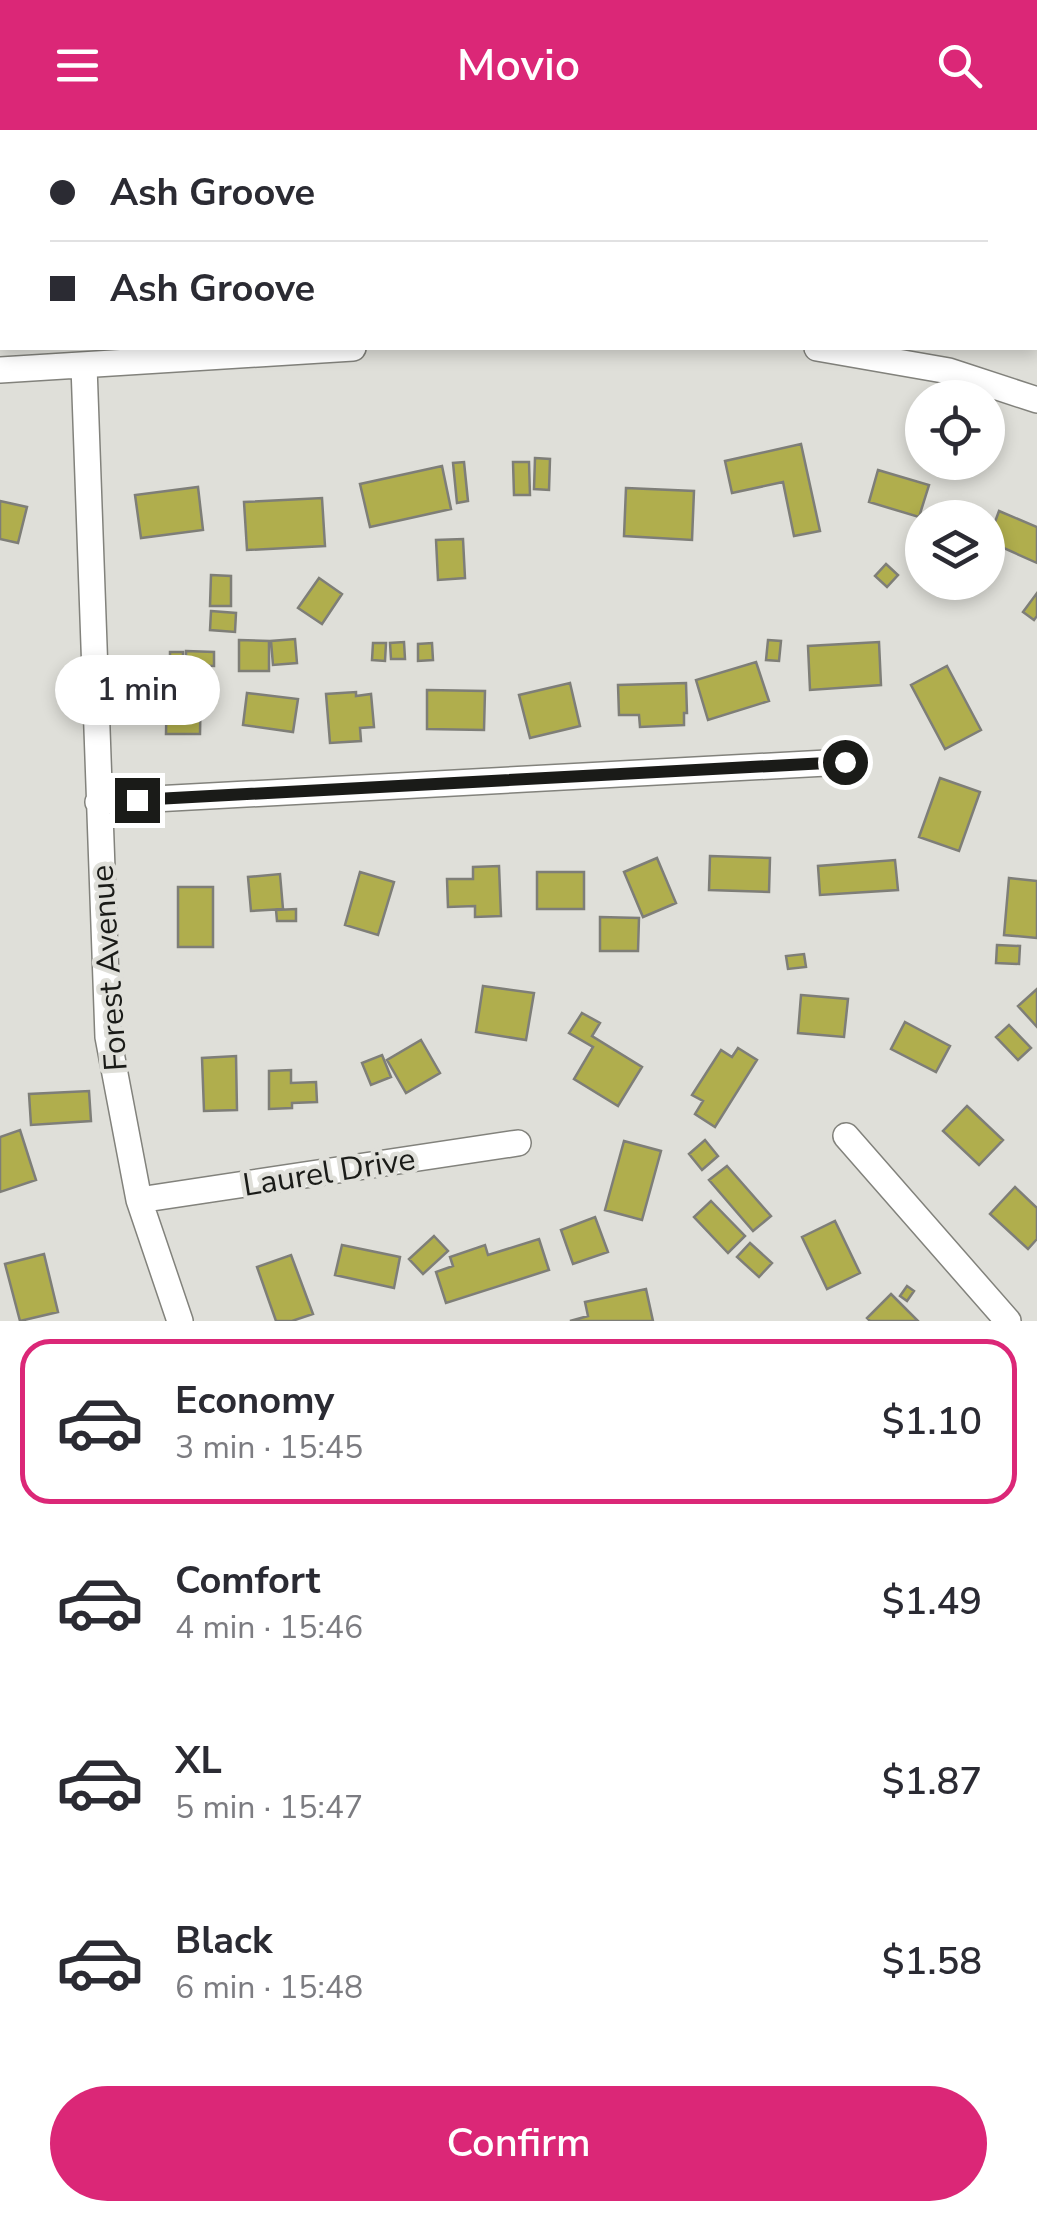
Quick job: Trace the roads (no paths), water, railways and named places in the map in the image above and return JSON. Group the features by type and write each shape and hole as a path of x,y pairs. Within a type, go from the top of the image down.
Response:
{"street":[{"path":"0,370 324,350"},
{"path":"828,350 949,371 1037,400"},
{"name":"Forest Avenue","path":"84,366 108,1037 140,1200 180,1321"},
{"path":"98,802 845,762"},
{"path":"846,1136 1008,1321"},
{"name":"Laurel Drive","path":"140,1200 518,1143"}]}
